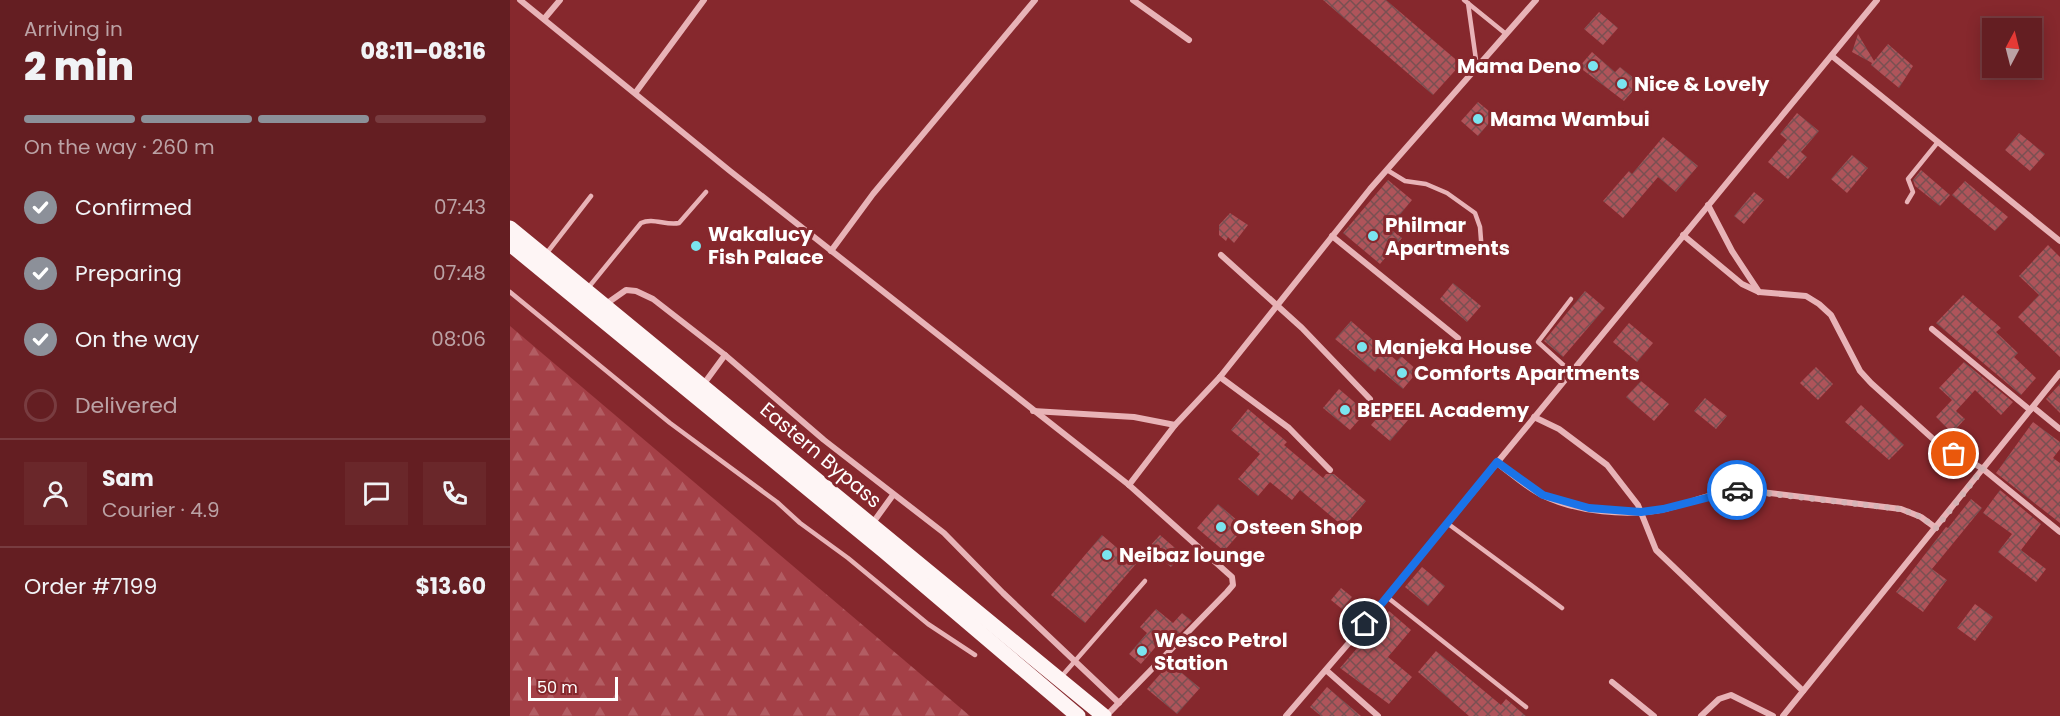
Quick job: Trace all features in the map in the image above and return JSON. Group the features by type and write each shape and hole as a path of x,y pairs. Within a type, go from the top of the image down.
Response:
{"main road":[{"name":"Eastern Bypass","path":"510,228 605,305 663,361 704,385 1105,716"},
{"name":"Eastern Bypass","path":"510,244 663,361 1078,716"}],"street":[{"path":"520,0 636,92 730,171 1129,485 1228,571 1233,585 1105,716"},
{"path":"544,19 560,0"},
{"path":"636,92 704,0"},
{"path":"831,251 873,194 1035,0"},
{"path":"1133,0 1189,40"},
{"path":"1129,485 1176,425 1220,377 1276,304 1387,170 1536,0"},
{"path":"1286,716 1387,597 1877,0"},
{"path":"1832,56 2060,241"},
{"path":"1708,205 1732,250 1760,292"},
{"path":"1332,236 1458,338"},
{"path":"1683,236 1742,284 1760,292 1806,296 1819,304 1831,315 1860,371 1870,383 1932,438 1983,469 2060,532"},
{"path":"1221,255 1302,328 1370,399"},
{"path":"605,305 626,290 636,291 653,299 726,355 893,495 962,548 1003,593 1119,703"},
{"path":"1932,329 2031,409 2060,429"},
{"path":"704,385 726,355"},
{"path":"1783,716 2060,373"},
{"path":"1220,377 1289,428 1330,470"},
{"path":"1033,411 1134,417 1176,425"},
{"path":"1534,417 1559,429 1607,465 1626,487 1641,512 1656,550 1803,692"},
{"path":"1497,462 1532,490 1556,500 1589,508 1641,512 1663,509 1726,492 1746,490 1901,509 1921,517 1936,528"},
{"path":"872,525 893,495"},
{"path":"1326,670 1378,716"},
{"path":"1612,682 1654,716"},
{"path":"1701,716 1719,699 1731,695 1773,716"}],"lane":[{"path":"1466,2 1506,34"},
{"path":"1466,2 1477,68"},
{"path":"1907,202 1913,188 1908,179 1938,142"},
{"path":"1387,170 1405,181 1426,184 1447,193 1475,213 1480,227 1482,253"},
{"path":"587,290 642,223 650,220 667,224 679,223 706,192"},
{"path":"544,256 591,196"},
{"path":"510,292 670,423 777,502 800,523 848,558 928,624 975,655"},
{"path":"1571,298 1538,342 1571,372"},
{"path":"1447,523 1562,608"},
{"path":"1059,679 1145,581"},
{"path":"1387,597 1526,707"}],"green space":[{"path":"510,326 970,716 510,716"}],"building":[{"path":"1323,0 1386,0 1461,64 1433,95"},
{"path":"1599,12 1618,28 1603,45 1584,29"},
{"path":"1858,34 1874,61 1888,44 1913,66 1899,88 1871,65 1872,63 1852,52"},
{"path":"1592,52 1615,72 1620,67 1640,83 1624,101 1579,67"},
{"name":"Mama Wambui","path":"1478,102 1495,116 1478,136 1461,121"},
{"path":"1797,113 1819,131 1801,152 1807,157 1788,179 1768,162 1787,140 1780,134"},
{"path":"2019,133 2045,154 2030,171 2005,150"},
{"path":"1663,137 1698,166 1676,192 1658,177 1623,218 1603,201 1629,171 1632,174"},
{"path":"1852,155 1868,168 1847,193 1831,179"},
{"path":"1921,170 1950,195 1940,206 1915,186 1913,180"},
{"path":"1388,180 1412,200 1389,228 1402,238 1380,264 1343,233"},
{"path":"1965,181 2008,217 1995,231 1952,195"},
{"path":"1754,192 1764,200 1744,224 1734,216"},
{"path":"1230,213 1248,225 1234,243 1228,237 1226,241 1219,235 1219,225"},
{"path":"2048,245 2060,257 2060,357 2018,317 2039,295 2019,276"},
{"path":"1453,283 1481,306 1467,322 1440,299"},
{"path":"1585,291 1605,308 1563,357 1544,341"},
{"path":"1963,295 2001,328 1996,332 2018,353 2014,357 2036,378 2021,395 1936,323"},
{"name":"Manjeka House","path":"1351,321 1397,361 1401,356 1418,371 1403,389 1378,368 1375,372 1335,339"},
{"path":"1629,323 1653,343 1637,362 1613,342"},
{"path":"1964,362 2013,402 2001,415 1975,390 1956,411 1965,419 1952,433 1936,417 1952,400 1939,388"},
{"path":"1816,367 1833,384 1818,400 1800,383"},
{"path":"1641,381 1669,404 1654,421 1626,397"},
{"path":"2060,384 2060,413 2046,399"},
{"name":"BEPEEL Academy","path":"1339,389 1366,412 1350,430 1323,408"},
{"path":"1705,398 1727,416 1716,429 1694,411"},
{"path":"1389,404 1408,420 1390,441 1371,425"},
{"path":"1861,405 1904,445 1889,460 1845,422"},
{"path":"1248,409 1287,442 1284,445 1323,478 1326,474 1334,474 1366,501 1344,527 1300,490 1292,500 1270,482 1258,496 1238,479 1260,454 1231,430"},
{"path":"2033,422 2060,442 2060,449 2053,458 2060,463 2060,523 1996,473"},
{"path":"2000,490 2041,524 2021,550 2046,569 2036,582 1998,552 2012,534 1983,513"},
{"path":"1971,499 1982,508 1932,569 1947,580 1923,612 1896,592 1946,527 1948,528"},
{"name":"Osteen Shop","path":"1218,504 1245,527 1224,551 1197,528"},
{"path":"1102,535 1136,564 1085,623 1051,595"},
{"path":"1160,535 1182,554 1171,567 1148,548"},
{"path":"1422,567 1445,586 1428,606 1405,587"},
{"path":"1341,588 1352,597 1342,609 1331,600"},
{"path":"1975,604 1993,617 1975,641 1957,628"},
{"path":"1156,609 1173,623 1182,613 1192,621 1165,648 1159,643 1141,664 1129,654 1147,633 1140,627"},
{"path":"1389,611 1411,630 1388,657 1412,677 1389,704 1340,668"},
{"path":"1436,651 1501,705 1506,699 1526,716 1469,716 1418,672"},
{"path":"1170,663 1200,688 1177,714 1147,689"},
{"path":"1327,687 1361,716 1321,716 1310,707"}],"way so far":[{"path":"1737,490 1835,499 1901,509 1921,517 1936,528 1983,469 1954,454"}],"place":[{"name":"Mama Deno","path":"1593,66"},
{"name":"Nice & Lovely","path":"1622,84"},
{"name":"Mama Wambui","path":"1478,119"},
{"name":"Philmar Apartments","path":"1373,236"},
{"name":"Wakalucy Fish Palace","path":"696,246"},
{"name":"Manjeka House","path":"1362,347"},
{"name":"Comforts Apartments","path":"1402,373"},
{"name":"BEPEEL Academy","path":"1345,410"},
{"name":"Osteen Shop","path":"1221,527"},
{"name":"Neibaz lounge","path":"1107,555"},
{"name":"Wesco Petrol Station","path":"1142,651"}],"route":[{"path":"1365,624 1497,462 1532,490 1556,500 1589,508 1641,512 1663,509 1737,490"}]}
